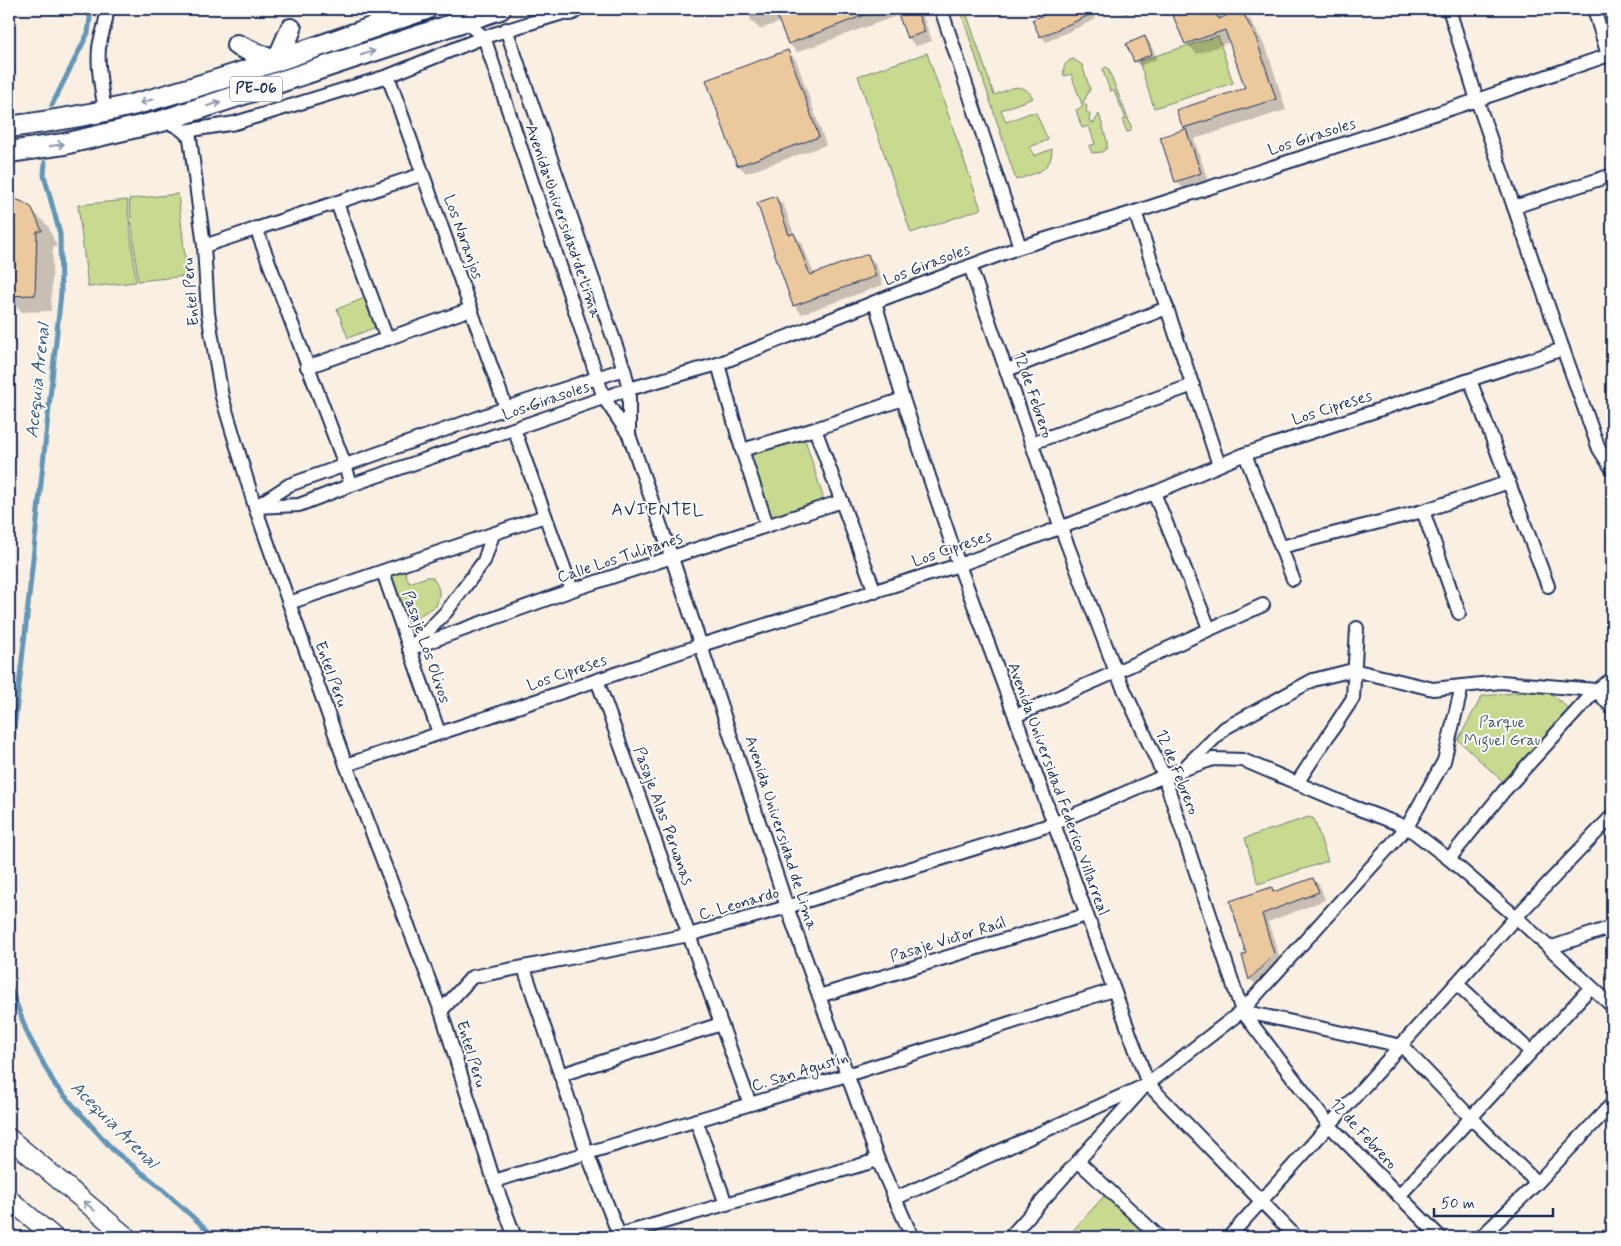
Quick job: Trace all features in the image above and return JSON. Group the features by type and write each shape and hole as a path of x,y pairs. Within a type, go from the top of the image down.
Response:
{"main road":[{"name":"PE-06","path":"12,124 104,111 142,102 426,9"},
{"name":"PE-06","path":"9,152 64,144 162,121 500,9"},
{"path":"237,46 275,60 290,29"},
{"path":"9,1138 127,1237"},
{"path":"9,1199 54,1237"}],"street":[{"path":"104,111 99,48 107,9"},
{"path":"162,121 173,123 185,131 236,123 388,76 506,29 573,9"},
{"path":"941,9 1020,247"},
{"path":"1448,9 1477,100 1563,349 1599,449 1612,469"},
{"path":"1594,9 1610,55"},
{"path":"464,21 484,37"},
{"name":"Avenida Universidad de Lima","path":"506,29 624,369 629,389 630,435"},
{"name":"Avenida Universidad de Lima","path":"484,37 604,398 630,435 787,906 878,1160 912,1237"},
{"name":"Los Girasoles","path":"256,507 299,505 351,485 629,389 718,364 1020,247 1135,212 1610,55"},
{"name":"Los Naranjos","path":"388,76 506,408"},
{"name":"Entel Peru","path":"185,131 190,138 204,246 208,313 222,397 256,507 289,603 346,764 441,1011 494,1181 515,1237"},
{"path":"204,246 423,174"},
{"path":"1514,207 1612,175"},
{"path":"337,203 386,339"},
{"path":"1135,212 1219,465"},
{"path":"256,228 351,485"},
{"name":"12 de Febrero","path":"970,266 1061,528 1116,672 1164,776 1242,1011 1330,1126 1440,1237"},
{"name":"Avenida Universidad Federico Villarreal","path":"875,302 903,399 959,565 1148,1084 1261,1203 1296,1237"},
{"path":"1007,370 1168,308"},
{"path":"307,367 471,309"},
{"name":"Los Cipreses","path":"346,764 701,645 959,565 1061,528 1246,454 1563,349"},
{"path":"718,364 742,450 767,525"},
{"path":"256,507 289,485 506,408 624,369"},
{"path":"1470,380 1548,586"},
{"path":"1032,443 1193,385"},
{"path":"742,450 815,429 903,399"},
{"path":"514,429 572,590"},
{"path":"815,429 875,592"},
{"path":"1246,454 1293,579"},
{"path":"1281,546 1423,511 1509,482"},
{"path":"1154,492 1209,628"},
{"name":"Calle Los Tulipanes","path":"409,650 572,590 842,501"},
{"path":"1423,511 1459,613"},
{"path":"289,603 545,516"},
{"path":"409,650 446,612 470,581 484,561 493,534"},
{"name":"Pasaje Los Olivos","path":"383,572 439,733"},
{"path":"1015,716 1263,605"},
{"path":"1297,783 1353,698 1356,628"},
{"path":"1182,769 1225,728 1313,680 1354,670 1433,689 1501,682 1596,690 1612,708"},
{"path":"1449,859 1504,791 1596,690 1612,679"},
{"name":"Pasaje Alas Peruanas","path":"597,680 750,1104"},
{"path":"1014,1236 1078,1161 1148,1084 1242,1011 1407,827 1444,761 1462,686"},
{"name":"C. Leonardo","path":"441,1011 472,977 689,936 1053,824 1164,776 1213,759 1243,760 1351,806 1407,827 1449,859 1516,917 1612,1006"},
{"path":"1229,1237 1516,917 1612,816"},
{"name":"Pasaje Victor Raúl","path":"819,996 1086,915"},
{"path":"1549,948 1612,927"},
{"path":"524,968 615,1236 878,1160"},
{"path":"1456,984 1532,1052"},
{"path":"1399,1196 1591,987"},
{"name":"C. San Agustín","path":"494,1181 848,1075 1113,990"},
{"path":"1242,1011 1402,1046 1537,1183"},
{"path":"560,1075 721,1024"},
{"path":"894,1199 1148,1084"},
{"path":"1481,1237 1537,1183 1612,1104"},
{"path":"696,1120 726,1204"},
{"path":"1078,1161 1158,1237"}],"green space":[{"path":"960,9 965,9 994,95 1020,87 1029,92 1033,98 1001,110 1006,122 1030,113 1036,113 1048,140 1030,147 1034,156 1052,149 1049,163 1035,173 1016,180"},
{"path":"1218,36 1233,83 1154,108 1139,61"},
{"path":"927,53 981,209 911,233 858,76"},
{"path":"1073,59 1082,65 1090,89 1083,103 1087,106 1086,112 1090,114 1089,121 1094,123 1099,114 1107,141 1107,148 1102,152 1092,153 1089,146 1095,144 1089,126 1082,128 1076,110 1083,107 1071,74 1064,76 1065,66"},
{"path":"1106,67 1131,126 1129,132 1127,132 1122,120 1126,119 1114,90 1110,91 1103,71"},
{"path":"178,194 187,276 138,281 129,199"},
{"path":"127,200 136,282 88,287 78,205"},
{"path":"365,298 376,327 348,338 337,309"},
{"path":"804,436 824,500 769,517 749,453"},
{"path":"403,567 409,583 432,577 437,584 439,598 436,606 413,619 402,620 386,573"},
{"name":"Parque Miguel Grau","path":"1547,690 1569,709 1502,781 1458,740 1482,696"},
{"path":"1309,817 1314,819 1328,861 1258,884 1245,838"},
{"path":"1105,1195 1140,1227 1131,1237 1067,1237"}],"building":[{"path":"774,9 878,9 878,10 788,44"},
{"path":"896,9 916,9 925,32 907,38"},
{"path":"1058,9 1103,9 1040,37 1032,20"},
{"path":"1170,9 1213,9 1219,19 1241,9 1256,38 1276,99 1183,128 1176,110 1245,88 1225,30 1185,44"},
{"path":"1145,36 1152,54 1134,62 1126,44"},
{"path":"788,50 819,137 737,166 706,80"},
{"path":"1186,129 1201,173 1175,182 1160,137"},
{"path":"776,196 789,235 794,233 810,275 868,254 876,276 793,306 757,203"},
{"path":"9,197 23,202 32,208 42,231 37,231 35,295 9,296"},
{"path":"1313,878 1319,892 1262,914 1274,954 1249,980 1242,955 1246,954 1230,901 1272,887 1273,892"}],"waterway":[{"name":"Acequia Arenal","path":"52,105 88,33 90,18 88,9"},
{"name":"Acequia Arenal","path":"9,754 14,729 26,625 61,293 60,234 44,175 45,162"},
{"name":"Acequia Arenal","path":"9,984 28,1035 55,1085 113,1150 155,1183 215,1237"}],"district":[{"name":"AVIENTEL","path":"658,510"}]}
